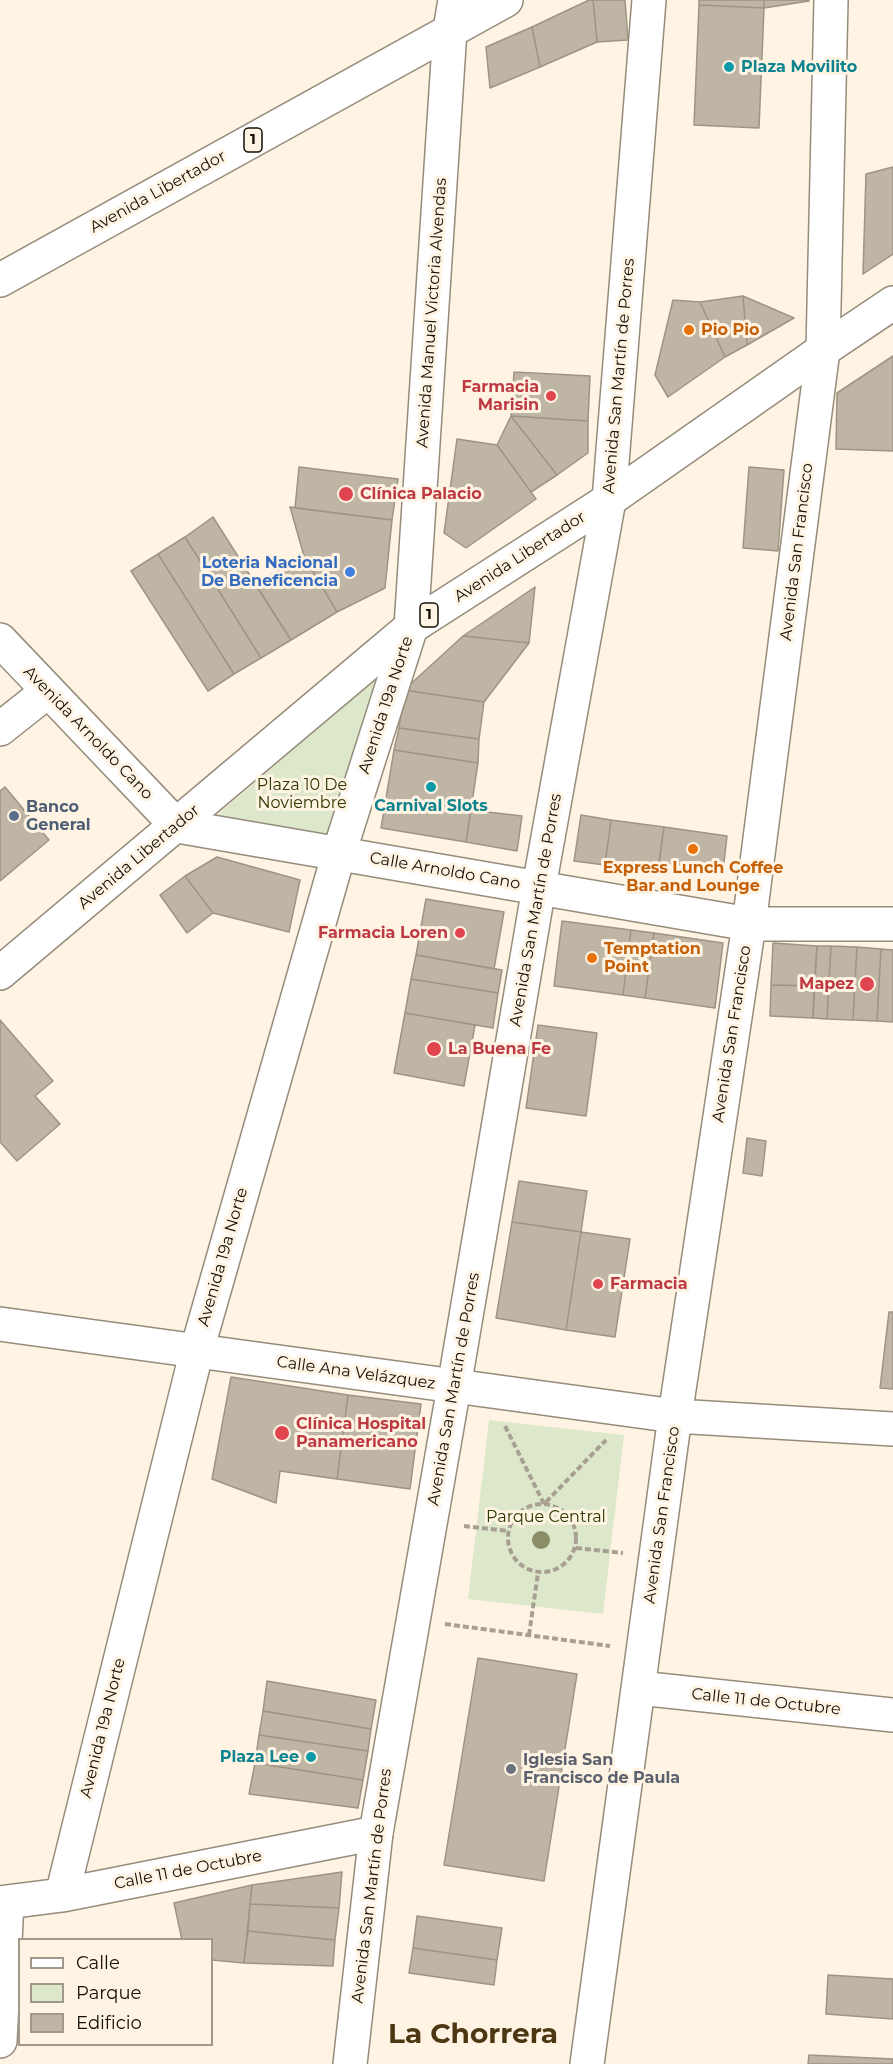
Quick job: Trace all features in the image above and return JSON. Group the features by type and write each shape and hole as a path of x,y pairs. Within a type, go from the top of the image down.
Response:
{"main road":[{"name":"Avenida Libertador","path":"0,280 452,15 506,0"},
{"name":"Avenida San Martín de Porres","path":"350,2064 376,1833 539,887 609,500 649,0"},
{"name":"Avenida San Francisco","path":"586,2064 675,1416 749,924 823,350 831,0"},
{"name":"Avenida Manuel Victoria Alvendas","path":"411,627 452,15"},
{"name":"Avenida Libertador","path":"0,973 411,627 609,500 893,303"},
{"name":"Avenida 19a Norte","path":"62,1895 197,1350 339,853 411,627"},
{"name":"Avenida Arnoldo Cano","path":"0,640 177,826"},
{"path":"0,729 48,691"},
{"name":"Calle Arnoldo Cano","path":"177,826 749,924 893,924"},
{"name":"Calle Ana Velázquez","path":"0,1324 675,1416 893,1429"},
{"name":"Calle 11 de Octubre","path":"639,1688 893,1715"},
{"name":"Calle 11 de Octubre","path":"3,1903 62,1895 376,1833"},
{"path":"0,2041 3,1903"}],"path":[{"path":"503,1392 504,1425 544,1504"},
{"path":"544,1504 610,1436 615,1407"},
{"path":"544,1504 563,1510 572,1521 577,1534 576,1548 569,1560 558,1569 538,1573 520,1565 511,1555 508,1531 513,1519 523,1509 544,1504"},
{"path":"431,1521 508,1531"},
{"path":"576,1548 656,1557"},
{"path":"529,1635 538,1573"},
{"path":"413,1620 644,1650"}],"green space":[{"name":"Plaza 10 De Noviembre","path":"387,669 329,839 210,821"},
{"name":"Parque Central","path":"489,1420 624,1435 603,1614 468,1599"}],"building":[{"path":"593,0 597,42 540,67 532,27"},
{"path":"593,0 625,0 628,40 597,42"},
{"path":"699,0 764,0 764,8 699,5"},
{"path":"764,0 809,0 809,1 764,8"},
{"name":"Plaza Movilito","path":"699,5 764,8 759,128 694,125"},
{"path":"532,27 540,67 490,88 486,47"},
{"path":"893,167 893,254 863,274 866,174"},
{"path":"743,296 747,345 725,357 700,302"},
{"path":"743,296 794,318 747,345"},
{"name":"Pio Pio","path":"673,300 700,302 725,357 668,397 655,375"},
{"path":"893,356 893,451 836,449 837,393"},
{"name":"Farmacia Marisin","path":"514,372 590,376 588,421 511,416"},
{"path":"511,416 557,475 531,492 497,445"},
{"path":"511,416 588,421 588,453 557,475"},
{"path":"457,439 497,445 536,499 466,548 444,533"},
{"name":"Clínica Palacio","path":"299,467 398,479 392,520 295,508"},
{"path":"749,467 784,470 778,551 743,548"},
{"name":"Loteria Nacional De Beneficencia","path":"290,507 392,520 385,588 337,612 304,556"},
{"path":"213,517 291,640 261,658 185,537"},
{"path":"185,537 261,658 234,674 158,554"},
{"path":"158,554 234,674 208,691 131,571"},
{"path":"304,556 337,612 291,640 255,584"},
{"path":"535,587 529,643 463,636"},
{"path":"463,636 529,643 484,702 404,690"},
{"path":"404,690 484,702 479,739 399,728"},
{"path":"399,728 479,739 478,763 394,750"},
{"name":"Carnival Slots","path":"394,750 478,763 466,842 381,828"},
{"name":"Banco General","path":"5,787 49,840 0,881 0,791"},
{"path":"471,810 522,816 517,851 466,842"},
{"path":"581,815 611,820 605,865 574,861"},
{"path":"611,820 664,827 658,872 605,865"},
{"name":"Express Lunch Coffee Bar and Lounge","path":"664,827 727,836 723,871 659,862"},
{"path":"217,857 300,880 289,932 213,913 185,876"},
{"path":"185,876 213,913 187,933 160,895"},
{"name":"Farmacia Loren","path":"426,899 504,912 494,969 416,955"},
{"name":"Temptation Point","path":"562,921 631,930 623,995 554,986"},
{"path":"631,930 654,933 645,998 623,995"},
{"path":"654,933 723,943 715,1008 645,998"},
{"path":"773,943 817,946 814,986 771,985"},
{"path":"817,946 831,946 827,1019 813,1018"},
{"path":"831,946 857,947 853,1020 827,1019"},
{"name":"Mapez","path":"857,947 881,949 877,1021 853,1020"},
{"path":"881,949 893,950 893,1022 877,1021"},
{"path":"416,955 502,970 498,993 411,979"},
{"path":"411,979 498,993 493,1028 405,1013"},
{"path":"771,985 814,986 813,1018 770,1016"},
{"name":"La Buena Fe","path":"405,1013 475,1025 464,1086 394,1073"},
{"path":"0,1020 53,1081 35,1096 60,1124 17,1161 0,1142"},
{"path":"538,1025 597,1033 586,1116 526,1108"},
{"path":"747,1138 766,1141 762,1176 743,1173"},
{"path":"519,1181 587,1191 581,1232 512,1222"},
{"path":"512,1222 581,1232 566,1330 496,1318"},
{"name":"Farmacia","path":"581,1232 630,1239 615,1337 566,1330"},
{"path":"889,1312 893,1312 893,1389 880,1388"},
{"name":"Clínica Hospital Panamericano","path":"231,1377 348,1395 337,1479 280,1471 276,1503 212,1479"},
{"path":"348,1395 421,1404 410,1489 337,1479"},
{"name":"Iglesia San Francisco de Paula","path":"478,1658 577,1674 544,1881 444,1865"},
{"path":"267,1681 376,1700 371,1729 263,1711"},
{"path":"263,1711 371,1729 368,1751 259,1735"},
{"name":"Plaza Lee","path":"259,1735 368,1751 363,1780 255,1763"},
{"path":"255,1763 363,1780 358,1808 249,1794"},
{"path":"342,1872 339,1908 250,1904 252,1885"},
{"path":"252,1885 244,1963 213,1960 213,1938 182,1938 174,1903"},
{"path":"250,1904 339,1908 335,1940 248,1931"},
{"path":"417,1916 502,1928 497,1960 413,1948"},
{"path":"248,1931 335,1940 333,1966 244,1963"},
{"path":"413,1948 497,1960 494,1985 409,1973"},
{"path":"828,1975 893,1979 893,2019 826,2014"},
{"path":"809,2055 893,2059 893,2064 808,2064"}],"place":[{"name":"Plaza Movilito","path":"729,67"},
{"name":"Pio Pio","path":"689,330"},
{"name":"Farmacia Marisin","path":"551,396"},
{"name":"Clínica Palacio","path":"346,494"},
{"name":"Loteria Nacional De Beneficencia","path":"350,572"},
{"name":"Carnival Slots","path":"431,787"},
{"name":"Banco General","path":"14,816"},
{"name":"Express Lunch Coffee Bar and Lounge","path":"693,849"},
{"name":"Farmacia Loren","path":"460,933"},
{"name":"Temptation Point","path":"592,958"},
{"name":"Mapez","path":"867,984"},
{"name":"La Buena Fe","path":"434,1049"},
{"name":"Farmacia","path":"598,1284"},
{"name":"Clínica Hospital Panamericano","path":"282,1433"},
{"name":"Plaza Lee","path":"311,1757"},
{"name":"Iglesia San Francisco de Paula","path":"511,1769"}],"district":[{"name":"La Chorrera","path":"473,2035"}]}
